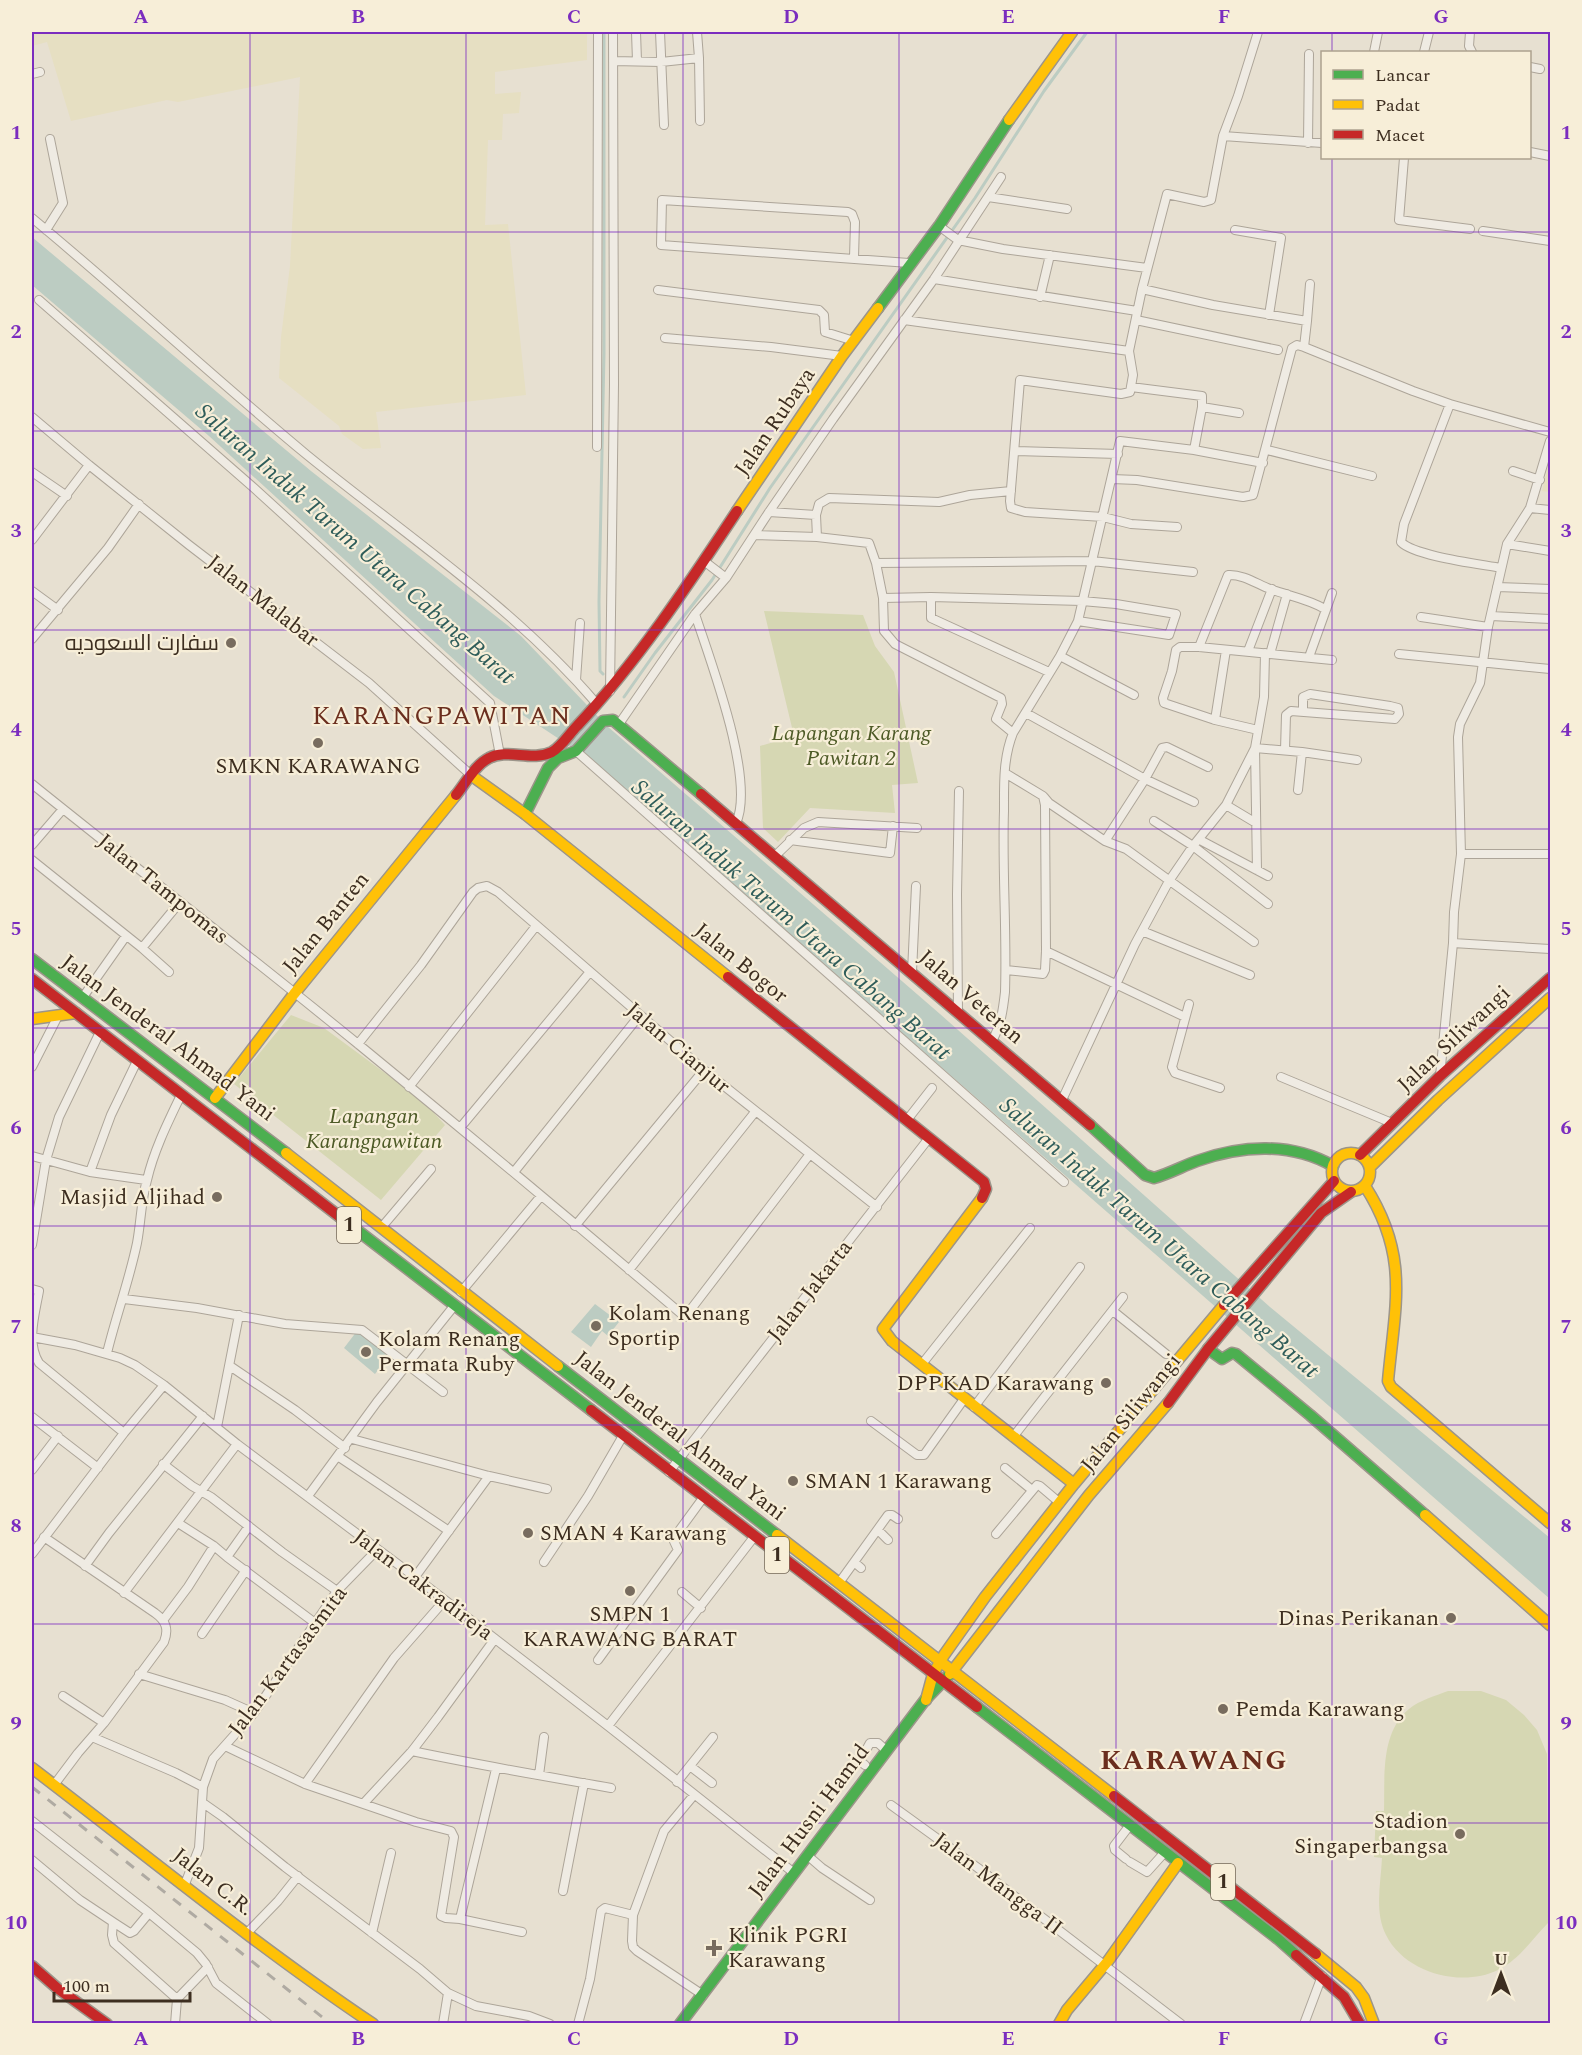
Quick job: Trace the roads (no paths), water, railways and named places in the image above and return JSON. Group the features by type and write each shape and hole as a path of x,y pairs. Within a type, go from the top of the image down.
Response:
{"main road":[{"name":"Jalan Rubaya","path":"500,755 539,756 552,752 610,691 707,563 842,356 909,263 941,227 1019,105 1072,32"},
{"path":"525,814 548,768 558,759 576,751 603,721 613,720 619,724"},
{"name":"Jalan Veteran","path":"619,724 1062,1100 1145,1175 1158,1178 1201,1159 1232,1151 1258,1148 1284,1148 1315,1156 1333,1166"},
{"path":"472,776 482,763 490,757 500,755"},
{"name":"Jalan Bogor","path":"472,776 525,814 984,1182 985,1194 883,1329 892,1341 922,1364"},
{"name":"Jalan Banten","path":"215,1098 294,994 472,776"},
{"name":"Jalan Jenderal Ahmad Yani","path":"32,959 215,1098 678,1460 1287,1930 1356,1987 1364,1998 1374,2024"},
{"name":"Jalan Siliwangi","path":"1360,1155 1440,1076 1551,978"},
{"name":"Jalan Jenderal Ahmad Yani","path":"32,979 606,1423 624,1434 753,1537 1278,1939 1344,1997 1360,2024"},
{"name":"Jalan Siliwangi","path":"1370,1167 1438,1100 1551,998"},
{"path":"32,1020 76,1013"},
{"path":"1344,1154 1360,1155 1370,1167 1370,1179 1359,1190 1351,1192 1339,1187 1332,1174 1337,1159 1344,1154"},
{"name":"Jalan Siliwangi","path":"933,1674 1008,1568 1074,1484 1211,1320 1334,1181"},
{"path":"1365,1185 1387,1229 1396,1272 1397,1300 1388,1381 1391,1387 1551,1523"},
{"name":"Jalan Siliwangi","path":"944,1682 1089,1495 1165,1408 1224,1329 1322,1213 1351,1192"},
{"path":"1208,1349 1222,1359 1232,1353 1236,1354 1310,1415 1551,1625"},
{"path":"922,1364 1074,1484"},
{"path":"1149,1395 1165,1408"},
{"path":"1008,1568 1024,1578"},
{"name":"Jalan Husni Hamid","path":"925,1700 933,1674"},
{"name":"Jalan Husni Hamid","path":"680,2024 925,1700 944,1682"},
{"name":"Jalan C.R.","path":"32,1768 247,1933 373,2024"},
{"path":"1107,1807 1112,1796"},
{"path":"1154,1844 1160,1833"},
{"path":"1059,2024 1067,2010 1104,1965 1178,1863"},
{"path":"32,1966 57,1988 108,2024"}],"street":[{"path":"597,447 598,32"},
{"path":"610,691 614,384 613,32"},
{"path":"636,32 637,62"},
{"path":"660,32 664,125"},
{"path":"697,32 700,121"},
{"path":"1177,527 1131,524 1102,517 1011,508 1020,380 1121,394 1130,392 1133,375 1129,351 1147,268 1167,195 1204,202 1211,200 1223,136 1258,32"},
{"path":"1374,51 1378,32"},
{"path":"1424,51 1429,32"},
{"path":"1470,32 1469,46 1472,51"},
{"path":"1308,143 1309,54"},
{"path":"613,61 661,62 699,58"},
{"path":"1531,66 1540,69"},
{"path":"1223,136 1321,144"},
{"path":"46,230 63,203 50,139"},
{"path":"1531,152 1551,156"},
{"path":"1404,159 1399,220 1470,229"},
{"path":"619,724 695,614 756,535 769,512 934,279 957,239 1001,177"},
{"path":"988,197 1067,209"},
{"path":"854,258 855,222 852,214 848,212 662,200 661,245 909,263"},
{"path":"32,218 249,407 500,608 576,680 594,706"},
{"path":"941,227 957,239 1003,249 1147,268"},
{"path":"1235,230 1281,238 1269,315"},
{"path":"1483,231 1551,241"},
{"path":"1040,297 1050,255"},
{"path":"934,279 1137,311"},
{"path":"1304,347 1310,284"},
{"path":"1142,289 1307,321"},
{"path":"658,290 823,311 825,332 854,341"},
{"path":"39,300 246,480 490,704 500,755"},
{"path":"904,320 1129,351"},
{"path":"1136,320 1278,350"},
{"path":"665,338 842,356"},
{"path":"1112,479 1137,480 1248,498 1253,495 1267,450 1292,348 1297,345 1450,404 1551,432"},
{"path":"1131,387 1202,396 1194,450"},
{"path":"1450,404 1404,524 1401,542 1407,547 1430,554 1501,568"},
{"path":"1202,407 1239,412"},
{"name":"Jalan Malabar","path":"32,417 88,465 369,683 472,776"},
{"path":"992,1041 1003,1015 1006,970 1003,852 1008,746 1013,733 1060,656 1078,621 1120,441 1194,450 1263,463"},
{"path":"1440,1076 1461,854 1458,737 1460,724 1480,683 1488,627 1507,544 1530,508 1551,441"},
{"path":"1267,450 1372,476"},
{"path":"1015,451 1118,454"},
{"path":"32,540 35,530 67,495 88,465"},
{"path":"1513,471 1540,480"},
{"path":"32,472 67,495"},
{"path":"817,537 816,515 819,504 830,498 939,502 970,495 1011,491"},
{"path":"32,639 108,548 139,504"},
{"path":"1530,508 1551,510"},
{"path":"769,512 816,515"},
{"path":"756,535 817,537 870,543 883,598 884,631 889,639 1000,698 1002,704 996,719 1013,733"},
{"path":"1507,544 1551,551"},
{"path":"876,563 1092,561 1193,572"},
{"path":"707,563 725,577"},
{"path":"1198,647 1228,575 1239,576 1325,609"},
{"path":"1497,587 1551,589"},
{"path":"1248,651 1272,590"},
{"path":"32,591 58,610"},
{"path":"1309,657 1332,593"},
{"path":"1257,870 1255,748 1264,697 1267,653 1287,594"},
{"path":"931,597 931,618 1049,672"},
{"path":"883,598 1082,601 1176,614 1169,636 1078,621"},
{"path":"695,614 725,705 735,747 742,794 742,806 736,823"},
{"path":"1491,615 1551,619"},
{"path":"1421,617 1488,627"},
{"path":"576,680 580,623"},
{"path":"1258,730 1215,720 1164,703 1176,650 1180,647 1198,647 1332,660"},
{"path":"1215,720 1226,650"},
{"path":"1399,654 1551,669"},
{"path":"1060,656 1134,695"},
{"path":"1285,750 1286,715 1291,711 1395,719 1399,714 1398,708 1390,706 1310,694 1303,697 1303,711"},
{"path":"1026,713 1145,779 1194,802"},
{"path":"1105,841 1162,748 1208,767"},
{"path":"1255,748 1357,760"},
{"path":"1062,1100 1142,931 1169,881 1193,846 1226,805 1255,748"},
{"path":"576,751 1064,1182"},
{"path":"1298,790 1302,752"},
{"path":"1005,773 1043,796 1049,803 1105,841 1126,849 1254,942"},
{"name":"Jalan Tampomas","path":"32,784 358,1044 685,1317 810,1154"},
{"path":"958,1013 959,791"},
{"path":"1006,970 1043,974 1045,970 1045,805 1043,796"},
{"path":"1226,805 1256,823"},
{"path":"32,845 63,809"},
{"path":"1154,821 1193,846 1268,904"},
{"path":"776,855 804,828 818,822 917,828"},
{"path":"790,840 890,853 893,826"},
{"path":"1200,840 1268,876"},
{"path":"1461,854 1551,854"},
{"path":"32,860 170,972"},
{"name":"Jalan Cianjur","path":"358,1044 422,965 469,897 483,886 492,888 754,1112 877,1207"},
{"path":"912,972 916,886"},
{"path":"142,948 180,902"},
{"path":"409,1087 536,926"},
{"path":"1142,931 1250,975"},
{"path":"83,997 126,936"},
{"path":"1453,943 1551,949"},
{"path":"1046,951 1185,1017"},
{"path":"460,1128 589,973"},
{"path":"1189,1004 1173,1067 1175,1074 1220,1088"},
{"path":"32,1067 58,1016"},
{"path":"514,1172 639,1016"},
{"path":"32,1245 46,1160 67,1097 100,1032"},
{"path":"90,1172 111,1115 137,1061"},
{"path":"575,1226 704,1070"},
{"path":"1281,1077 1392,1123"},
{"path":"907,1120 932,1088"},
{"path":"107,1353 114,1324 124,1299 136,1246 146,1180 163,1132 181,1095"},
{"path":"629,1270 754,1112"},
{"name":"Jalan Jakarta","path":"669,1472 929,1138"},
{"path":"32,1156 90,1172 146,1180"},
{"path":"381,1228 431,1169"},
{"path":"462,1292 541,1196"},
{"path":"922,1364 1030,1228"},
{"path":"974,1407 1080,1267"},
{"path":"32,1288 39,1291 32,1337 35,1358 124,1433"},
{"path":"1013,1437 1123,1297"},
{"path":"124,1299 239,1315 285,1324 362,1330 443,1392"},
{"path":"308,1496 339,1457 377,1402 454,1306"},
{"path":"1113,1311 1166,1354"},
{"path":"217,1427 239,1315"},
{"name":"Jalan Cakradireja","path":"32,1337 107,1353 135,1365 164,1385 237,1444 415,1577 608,1726 794,1873"},
{"path":"230,1366 295,1410 345,1448"},
{"path":"32,1554 124,1433 164,1385"},
{"path":"871,1421 921,1456 964,1399"},
{"path":"85,1566 202,1416"},
{"path":"32,1417 98,1468"},
{"path":"544,1562 588,1496 624,1434"},
{"path":"32,1470 58,1436"},
{"path":"351,1439 547,1489"},
{"path":"124,1593 237,1444"},
{"path":"339,1457 449,1532"},
{"path":"163,1464 337,1591"},
{"path":"1005,1468 1032,1490"},
{"path":"415,1577 489,1476"},
{"path":"996,1534 1037,1485 1060,1503"},
{"path":"598,1660 678,1550 673,1539 703,1498"},
{"path":"838,1583 888,1515 898,1519"},
{"path":"178,1523 214,1546 315,1623"},
{"path":"227,1557 249,1526"},
{"path":"878,1530 888,1540"},
{"path":"44,1537 164,1619 167,1627 165,1639 104,1723 54,1785"},
{"path":"608,1726 677,1634 701,1608 753,1537"},
{"path":"164,1619 214,1546"},
{"name":"Jalan Kartasasmita","path":"185,1884 199,1848 203,1787 213,1759 254,1713 337,1591 377,1550"},
{"path":"854,1562 861,1569"},
{"path":"202,1634 246,1570"},
{"path":"682,1592 701,1608"},
{"path":"305,1784 394,1658 444,1601"},
{"path":"364,1803 412,1751 494,1640"},
{"path":"139,1674 225,1700 254,1713"},
{"path":"63,1696 104,1723"},
{"path":"92,1737 203,1787"},
{"path":"539,1775 544,1737"},
{"path":"677,1782 713,1737"},
{"path":"865,1765 861,1759 870,1743 878,1743 887,1751"},
{"path":"225,1746 305,1784 416,1822 451,1831 453,1834 451,1860 441,1913 446,1918 522,1932"},
{"path":"412,1751 496,1769 611,1788"},
{"path":"690,1766 712,1783"},
{"path":"460,1919 496,1769"},
{"path":"563,1891 584,1783"},
{"path":"694,1795 664,1831 633,1915 632,1933 633,1947 703,1995"},
{"path":"203,1803 224,1816 448,1993 476,2006 529,2016 550,2024"},
{"name":"Jalan Mangga II","path":"891,1805 978,1868 1181,2024"},
{"path":"32,1821 197,1953 208,1967 216,1983 268,2024"},
{"path":"1130,1825 1114,1848 1128,1860 1147,1872 1165,1852"},
{"path":"372,1933 391,1853"},
{"path":"807,1855 822,1868 870,1900"},
{"path":"32,1860 80,1900 130,1933 149,1913"},
{"path":"247,1933 298,1876"},
{"path":"578,2024 590,1979 601,1911 605,1908 633,1915"},
{"path":"113,1922 114,1943 177,1999"},
{"path":"175,2024 177,1999 208,1967"},
{"path":"1304,2024 1322,1976"},
{"path":"443,2024 448,1993"}],"water":[{"name":"Saluran Induk Tarum Utara Cabang Barat","path":"32,237 311,471 521,636 607,726 940,1014 1270,1307 1550,1538 1550,1599 585,756 494,696 209,436 32,285"},
{"name":"Kolam Renang Sportip","path":"595,1304 619,1322 608,1336 602,1331 591,1347 571,1332"},
{"name":"Kolam Renang Permata Ruby","path":"357,1331 389,1355 375,1374 344,1348"}],"waterway":[{"path":"603,674 600,671 599,602 604,353 604,32"},
{"path":"624,697 712,580 770,488 975,198 1044,91 1087,32"}],"railway":[{"path":"32,1787 331,2024"}],"place":[{"name":"سفارت السعوديه","path":"231,643"},
{"name":"SMKN KARAWANG","path":"318,743"},
{"name":"Masjid Aljihad","path":"217,1197"},
{"name":"Kolam Renang Sportip","path":"596,1326"},
{"name":"Kolam Renang Permata Ruby","path":"366,1352"},
{"name":"DPPKAD Karawang","path":"1106,1383"},
{"name":"SMAN 1 Karawang","path":"793,1481"},
{"name":"SMAN 4 Karawang","path":"528,1533"},
{"name":"SMPN 1 KARAWANG BARAT","path":"630,1591"},
{"name":"Dinas Perikanan","path":"1451,1618"},
{"name":"Pemda Karawang","path":"1223,1709"},
{"name":"Stadion Singaperbangsa","path":"1460,1834"},
{"name":"Klinik PGRI Karawang","path":"714,1948"}],"district":[{"name":"KARANGPAWITAN","path":"442,716"},
{"name":"KARAWANG","path":"1194,1760"}],"park label":[{"name":"Lapangan Karang Pawitan 2","path":"851,746"},
{"name":"Lapangan Karangpawitan","path":"374,1128"}]}
